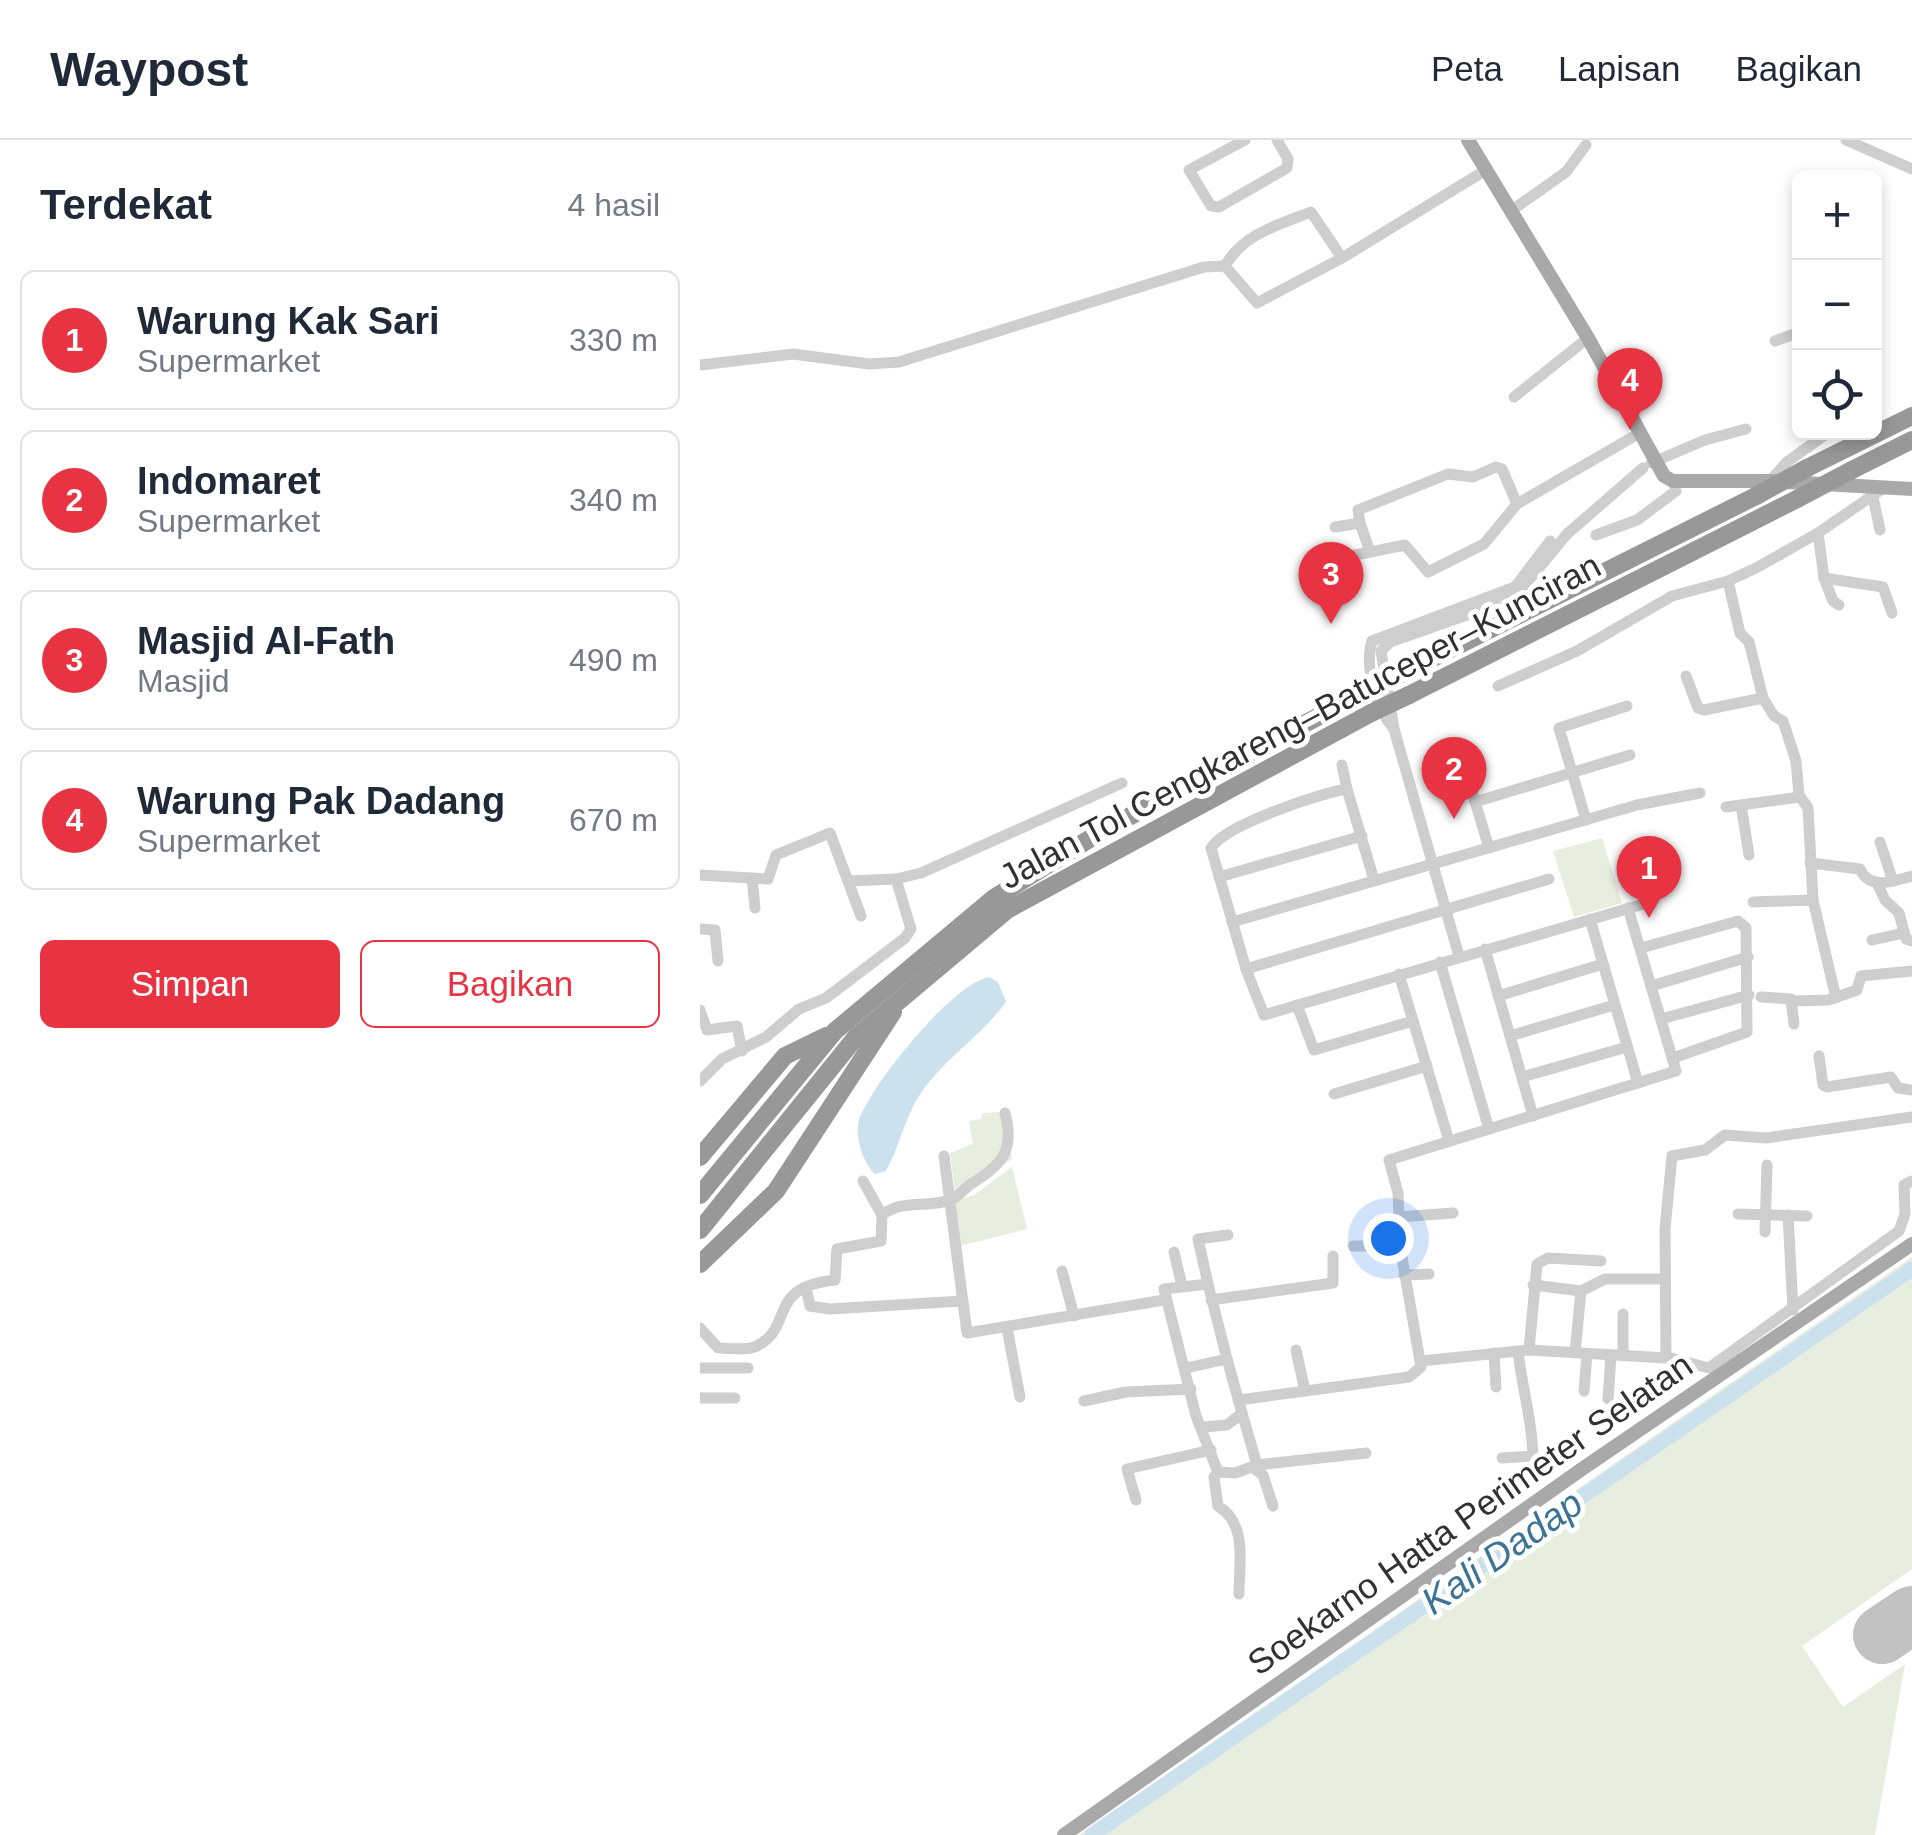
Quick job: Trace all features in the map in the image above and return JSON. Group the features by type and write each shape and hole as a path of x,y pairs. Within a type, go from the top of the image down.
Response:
{"highway":[{"name":"Jalan Tol Cengkareng–Batuceper–Kunciran","path":"700,1195 835,1031 994,898 1104,830 1362,694 1912,416"},
{"name":"Jalan Tol Cengkareng–Batuceper–Kunciran","path":"700,1230 856,1037 1008,910 1372,713 1912,440"},
{"path":"700,1264 776,1192 901,999"},
{"path":"700,1158 786,1056 835,1031"}],"main road":[{"path":"1468,140 1588,338 1638,434 1648,465 1674,481 1770,481 1879,492 1912,489"},
{"name":"Soekarno Hatta Perimeter Selatan","path":"1064,1835 1582,1469 1912,1244"}],"street":[{"path":"1245,140 1189,170 1210,206 1217,208 1288,168 1288,160 1276,140"},
{"path":"1846,140 1912,169"},
{"path":"1511,212 1566,172 1586,145"},
{"path":"1225,266 1250,300 1257,303 1342,258 1486,170"},
{"path":"1225,266 1234,251 1252,236 1311,212 1342,258"},
{"path":"700,364 793,354 869,364 898,362 1204,267 1225,266"},
{"path":"1775,341 1792,335"},
{"path":"1514,396 1588,338"},
{"path":"1459,956 1394,728 1385,718 1368,662 1372,641 1515,587 1562,528 1648,465 1746,429"},
{"path":"1345,558 1404,545 1428,572 1484,544 1517,504 1638,434"},
{"path":"1770,481 1818,440"},
{"path":"1370,552 1358,510 1448,474 1474,477 1496,467 1502,469 1517,504"},
{"path":"1596,536 1657,508 1676,491 1674,481"},
{"path":"1879,492 1880,530"},
{"path":"1498,686 1577,651 1672,596 1728,581 1818,533 1879,492"},
{"path":"1335,527 1360,523"},
{"path":"1818,533 1824,578 1833,601 1839,604"},
{"path":"1824,578 1883,587 1892,613"},
{"path":"1728,581 1740,634 1753,652 1764,698 1788,730 1800,797 1808,808 1813,900 1836,998"},
{"path":"1686,676 1698,708 1704,710 1764,698"},
{"path":"1586,820 1560,728 1627,706"},
{"path":"1475,802 1630,754"},
{"path":"1342,765 1374,880"},
{"path":"1468,775 1489,848"},
{"path":"848,880 896,879 1011,836 1122,783"},
{"path":"1348,790 1270,814 1217,839 1211,848 1262,1015 1647,903"},
{"path":"1232,922 1586,820 1700,793"},
{"path":"1726,807 1800,797"},
{"path":"1742,805 1748,855"},
{"path":"700,875 772,877 776,855 830,832 862,916"},
{"path":"1219,877 1362,836"},
{"path":"1880,842 1893,881"},
{"path":"1810,863 1860,869 1866,880 1878,885 1912,876"},
{"path":"752,878 755,908"},
{"path":"700,1081 722,1059 742,1051 798,1010 826,998 905,938 912,929 896,879"},
{"path":"1246,969 1549,879"},
{"path":"1872,940 1908,937 1900,913 1885,900 1878,885"},
{"path":"1753,902 1813,900"},
{"path":"1203,1427 1227,1425 1241,1407 1305,1390 1410,1377 1421,1367 1400,1246 1398,1193 1389,1160 1676,1071 1676,1058 1628,908"},
{"path":"1590,919 1638,1083"},
{"path":"1641,948 1738,920 1746,928 1755,996 1744,1036 1676,1058"},
{"path":"700,929 715,930 718,960"},
{"path":"1484,949 1533,1116"},
{"path":"1651,986 1748,958"},
{"path":"1440,962 1489,1129"},
{"path":"1498,996 1603,964"},
{"path":"1661,1019 1755,996 1793,1001 1836,998 1856,990 1861,976 1912,971"},
{"path":"1399,974 1449,1142"},
{"path":"1793,1001 1794,1024"},
{"path":"1298,1005 1314,1050 1413,1021"},
{"path":"1510,1036 1614,1005"},
{"path":"700,1010 707,1030 737,1026 742,1051"},
{"path":"1522,1078 1627,1047"},
{"path":"1819,1056 1823,1086 1892,1077 1898,1088 1912,1090"},
{"path":"1334,1094 1426,1066"},
{"path":"882,1214 906,1204 952,1199 1001,1165 1010,1130 1005,1113"},
{"path":"1666,1356 1664,1279 1672,1156 1705,1150 1726,1135 1766,1138 1912,1117"},
{"path":"944,1156 967,1333 1164,1300"},
{"path":"1765,1232 1766,1165"},
{"path":"700,1328 718,1348 755,1348 776,1324 786,1301 813,1280 835,1280 837,1249 881,1241 882,1214 862,1180"},
{"path":"1421,1361 1524,1351 1666,1356 1709,1368 1898,1231 1905,1214 1904,1184 1912,1181"},
{"path":"1399,1218 1454,1213"},
{"path":"1738,1214 1807,1216"},
{"path":"1788,1216 1793,1310"},
{"path":"1228,1234 1198,1238 1256,1467 1263,1475 1273,1506"},
{"path":"1353,1246 1400,1246"},
{"path":"1174,1252 1182,1286"},
{"path":"1211,1300 1333,1283 1333,1256"},
{"path":"1502,1458 1532,1456 1532,1415 1524,1404 1524,1351 1534,1269 1542,1260 1601,1261"},
{"path":"1062,1270 1074,1316"},
{"path":"1404,1275 1429,1274"},
{"path":"1533,1285 1581,1290 1611,1278 1664,1279"},
{"path":"1208,1284 1164,1289 1164,1300 1186,1368 1196,1416 1218,1472"},
{"path":"806,1288 810,1306 830,1309 962,1300"},
{"path":"1581,1290 1584,1391"},
{"path":"1608,1399 1623,1314"},
{"path":"1007,1328 1020,1397"},
{"path":"1296,1350 1305,1390"},
{"path":"1494,1354 1496,1387"},
{"path":"1186,1368 1227,1359"},
{"path":"700,1368 748,1368"},
{"path":"1084,1401 1126,1392 1191,1389"},
{"path":"700,1398 736,1398"},
{"path":"1136,1500 1127,1469 1211,1450"},
{"path":"1238,1594 1238,1528 1233,1516 1218,1506 1214,1477 1218,1472 1366,1453"}],"green space":[{"path":"1602,838 1622,903 1574,917 1553,851"},
{"path":"1002,1112 1012,1159 955,1195 950,1153 973,1144 969,1121 981,1119 982,1113"},
{"path":"1012,1167 1027,1229 960,1246 954,1201 974,1195"},
{"path":"1912,1257 1912,1569 1802,1646 1843,1707 1905,1664 1875,1835 1079,1835"}],"water":[{"path":"989,977 998,982 1006,1002 922,1092 886,1171 875,1174 863,1156 858,1132 868,1101 935,1015 973,984"}],"waterway":[{"name":"Kali Dadap","path":"1092,1835 1912,1269"}],"runway":[{"path":"1882,1635 1912,1615"}],"place":[{"name":"Warung Pak Dadang","path":"1630,430"},
{"name":"Masjid Al-Fath","path":"1331,624"},
{"name":"Indomaret","path":"1454,819"},
{"name":"Warung Kak Sari","path":"1649,918"}]}
